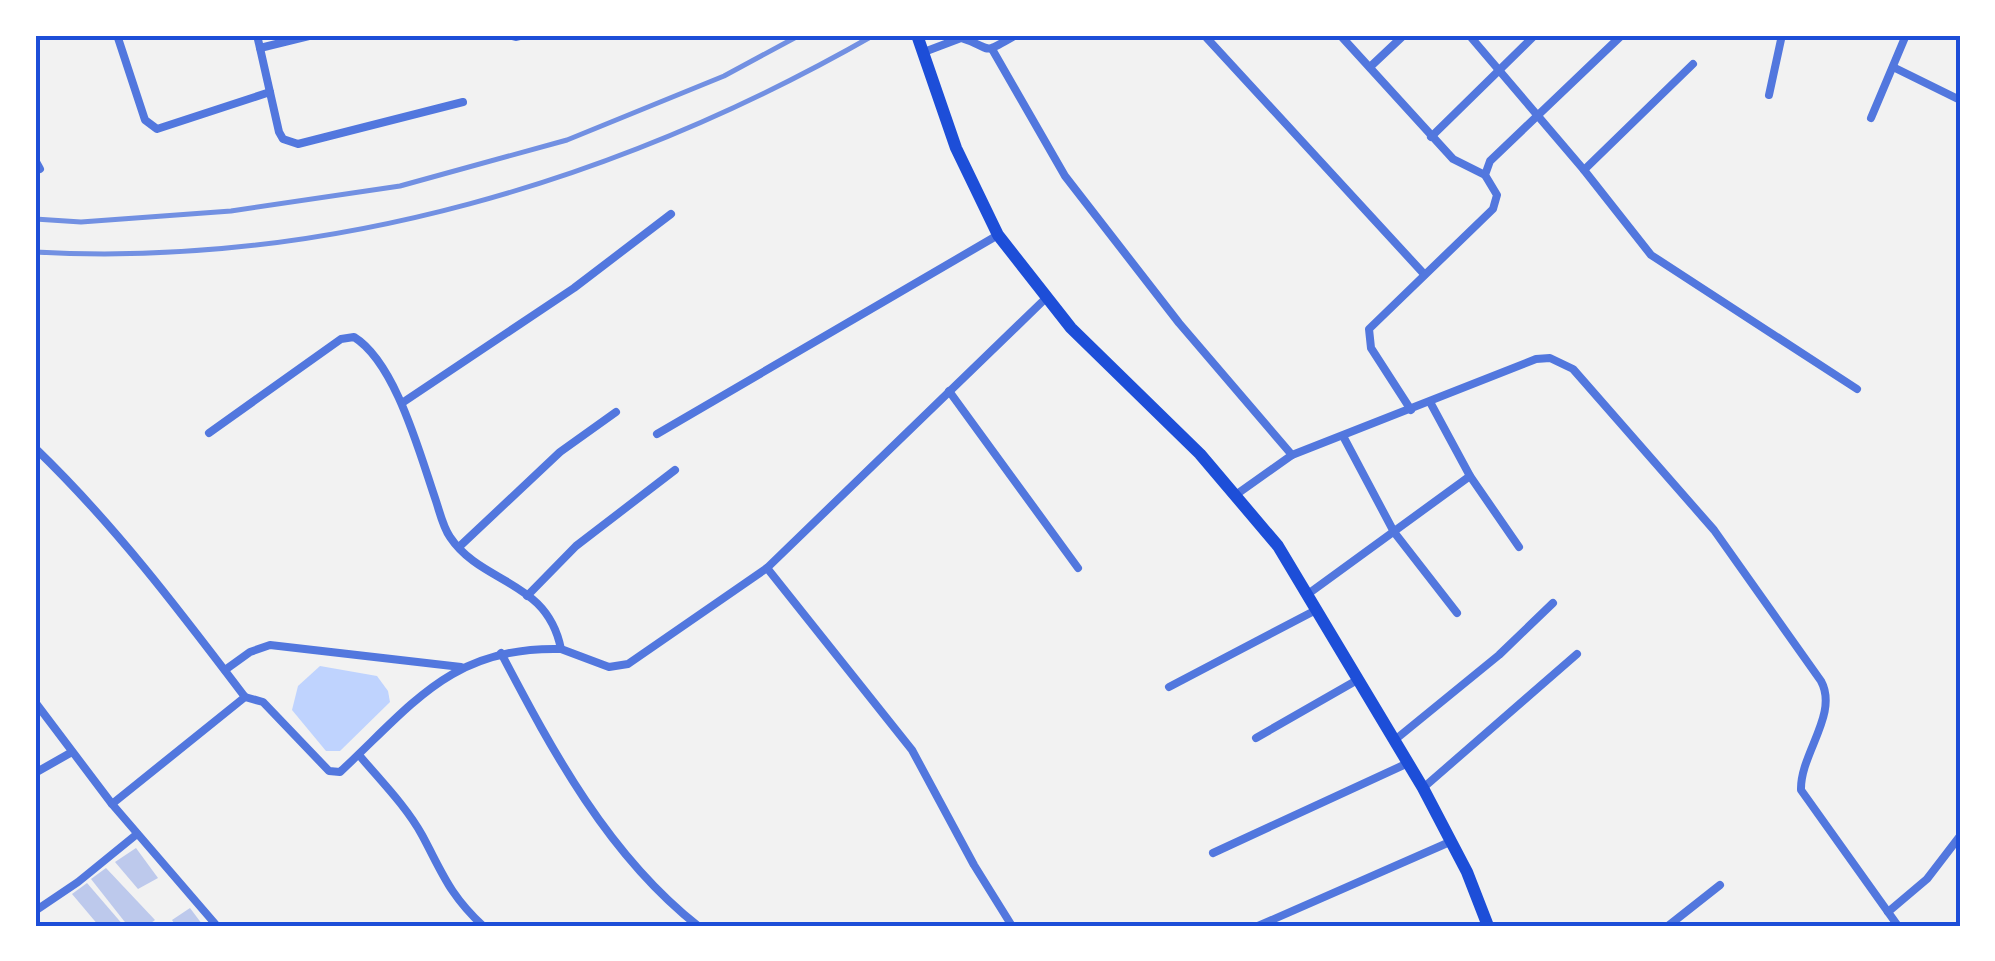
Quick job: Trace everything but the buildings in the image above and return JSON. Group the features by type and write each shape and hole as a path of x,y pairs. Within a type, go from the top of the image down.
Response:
{"highway":[{"path":"917,35 956,148 998,235 1046,299 1134,393 1200,454 1278,546 1424,788 1452,841 1488,926"}],"street":[{"path":"116,35 145,120 157,129 270,92"},
{"path":"257,35 279,132 284,139 298,144 463,102"},
{"path":"260,48 312,35"},
{"path":"924,52 961,38 984,50 1016,35"},
{"path":"1204,35 1424,274"},
{"path":"1340,35 1453,159 1485,175 1497,195 1492,208 1376,320 1368,338 1412,410"},
{"path":"1370,68 1404,35"},
{"path":"1469,35 1584,170 1650,255 1857,389"},
{"path":"1431,136 1535,35"},
{"path":"1485,175 1490,161 1622,35"},
{"path":"1770,95 1782,35"},
{"path":"1872,118 1906,35"},
{"path":"992,48 1064,176 1179,323 1292,456"},
{"path":"1584,170 1694,64"},
{"path":"1892,67 1960,100"},
{"path":"402,404 574,288 671,214"},
{"path":"657,434 998,235"},
{"path":"35,448 108,524 245,696 263,702 328,771 340,772 420,697 461,667 501,652 561,649 609,667 628,664 768,568 1046,299"},
{"path":"210,433 341,339 354,337 369,346 402,404 448,535 458,547 551,618 561,649"},
{"path":"1237,494 1292,456 1536,358 1562,361 1574,369 1714,530 1821,680 1827,692 1826,706 1803,768 1801,790 1898,926"},
{"path":"949,391 1078,568"},
{"path":"1430,402 1470,476 1520,547"},
{"path":"458,547 560,452 616,412"},
{"path":"1343,436 1394,532 1457,612"},
{"path":"527,596 576,546 675,470"},
{"path":"1308,594 1470,476"},
{"path":"768,568 912,750 1012,926"},
{"path":"1396,739 1499,655 1553,603"},
{"path":"1169,686 1317,609"},
{"path":"225,670 250,652 270,645 461,667"},
{"path":"501,652 550,746 617,845 698,926"},
{"path":"1424,788 1577,654"},
{"path":"1256,738 1359,680"},
{"path":"112,804 245,696"},
{"path":"35,702 112,804 217,926"},
{"path":"35,773 72,752"},
{"path":"359,754 412,818 459,904 483,926"},
{"path":"1212,853 1408,763"},
{"path":"35,911 137,834"},
{"path":"1888,912 1926,880 1960,836"},
{"path":"1258,926 1452,841"},
{"path":"1668,926 1720,885"}],"lane":[{"path":"500,35 516,39 532,35"}],"water":[{"path":"320,666 377,676 388,691 390,702 340,751 326,751 292,710 298,686"}],"railway":[{"path":"35,219 81,222 231,211 400,186 567,140 724,76 800,35"},
{"path":"35,252 145,253 254,245 363,229 470,204 575,172 677,132 777,87 874,35"}]}
